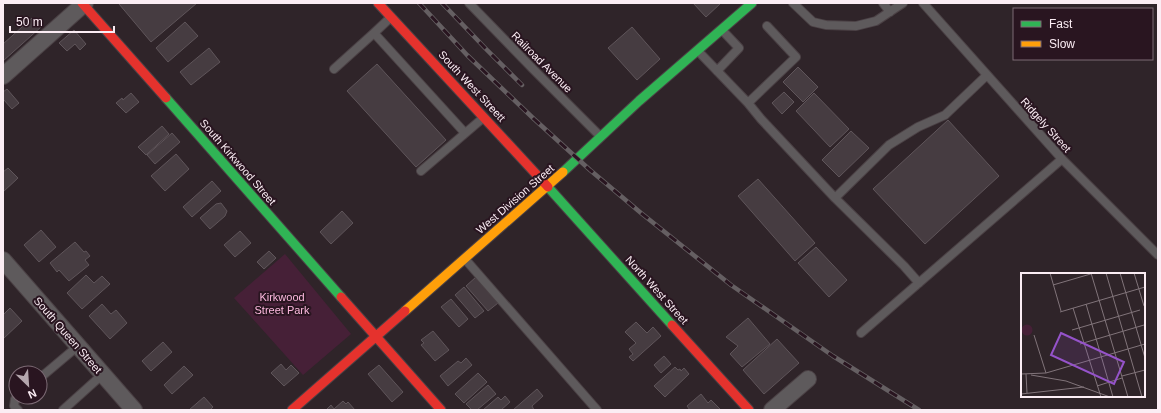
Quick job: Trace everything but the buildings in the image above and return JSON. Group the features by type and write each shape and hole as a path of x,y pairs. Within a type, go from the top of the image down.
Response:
{"main road":[{"name":"South Kirkwood Street","path":"83,3 441,410"},
{"name":"South West Streett","path":"378,3 548,186"},
{"name":"West Division Street","path":"292,410 548,186 639,101 752,3"},
{"name":"North West Street","path":"548,186 749,410"}],"street":[{"path":"3,76 83,3"},
{"name":"South Queen Street","path":"3,260 134,410"},
{"path":"772,410 808,379"}],"lane":[{"name":"Railroad Avenue","path":"469,3 532,69 601,136"},
{"path":"793,3 813,22 826,25 856,26 876,21 903,3"},
{"path":"883,3 890,12"},
{"name":"Ridgely Street","path":"923,3 1062,160 1158,255"},
{"path":"334,70 391,17"},
{"path":"748,103 796,57 767,26"},
{"path":"717,71 739,48 721,30"},
{"path":"374,32 465,133"},
{"path":"698,50 835,198 904,266 919,283"},
{"path":"835,198 889,145 918,127 945,115 987,75"},
{"path":"421,171 484,117"},
{"path":"861,332 1062,160"},
{"path":"465,259 597,410"},
{"path":"48,371 78,346"},
{"path":"63,410 103,374"}],"green space":[{"name":"Kirkwood Street Park","path":"285,254 351,334 303,375 234,298"}],"railway":[{"path":"419,3 467,55 534,119 590,170 641,213 731,285 833,356 919,410"},
{"path":"442,3 522,85"}],"traffic: fast":[{"path":"563,172 639,101 752,3"},
{"path":"166,98 341,297"},
{"path":"548,187 672,325"}],"traffic: slow":[{"path":"405,311 563,172"}],"traffic: jam":[{"path":"82,3 166,98"},
{"path":"378,3 548,187"},
{"path":"341,297 441,410"},
{"path":"292,410 405,311"},
{"path":"672,325 749,410"}]}
